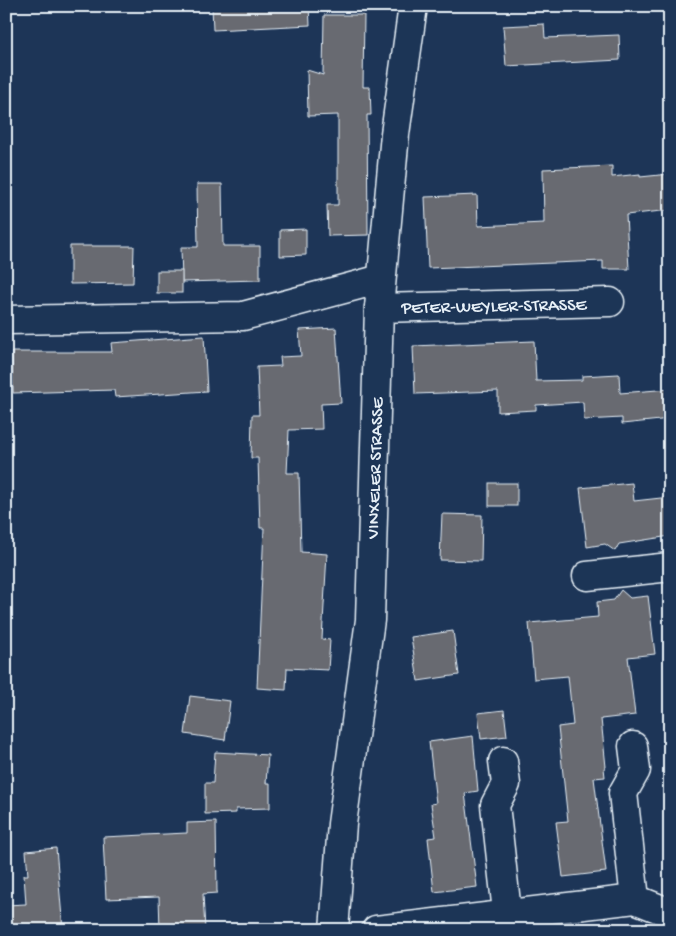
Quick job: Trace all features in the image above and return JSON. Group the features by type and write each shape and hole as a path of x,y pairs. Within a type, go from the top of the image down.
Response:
{"street":[{"name":"VINXELER STRASSE","path":"334,930 342,824 370,620 381,279 395,134 413,6"},
{"path":"6,320 243,316 381,279"},
{"name":"PETER-WEYLER-STRASSE","path":"379,308 610,302"},
{"path":"587,576 670,566"},
{"path":"633,746 636,770 624,793 635,899"},
{"path":"503,761 506,784 495,805 507,912"},
{"path":"376,930 507,912 635,899 670,913"}],"building":[{"path":"212,6 309,6 310,25 213,30"},
{"path":"324,15 364,15 363,87 370,87 371,115 367,115 368,235 328,236 327,205 338,205 338,115 308,116 307,70 323,75"},
{"path":"544,24 545,38 619,35 620,60 506,66 503,26"},
{"path":"612,166 612,177 640,174 640,177 670,174 670,210 626,215 629,269 603,269 603,261 428,268 425,197 477,195 478,226 544,223 543,169"},
{"path":"197,184 222,184 223,246 260,246 260,280 182,282 181,247 198,247"},
{"path":"306,229 306,255 280,256 280,230"},
{"path":"70,246 134,246 133,283 70,284"},
{"path":"157,271 182,271 182,293 157,293"},
{"path":"336,328 341,403 321,404 322,429 289,430 287,473 299,473 301,552 327,554 322,639 330,640 328,670 287,668 286,690 257,688 264,528 260,528 258,458 251,458 252,415 259,415 257,367 281,366 280,357 301,356 299,330"},
{"path":"204,336 207,391 115,397 114,390 13,393 12,352 112,352 111,343"},
{"path":"534,341 536,381 582,380 582,376 619,374 620,393 670,389 670,419 622,424 622,418 584,420 583,402 536,405 536,410 498,412 498,391 415,394 413,346"},
{"path":"489,483 517,483 517,506 489,506"},
{"path":"632,483 634,501 670,497 670,536 619,544 615,551 605,544 587,547 580,488"},
{"path":"442,514 482,515 481,561 440,560"},
{"path":"621,590 630,598 648,596 655,654 628,657 635,715 601,719 606,767 604,768 605,777 594,778 606,872 563,877 556,822 568,821 558,727 573,725 568,676 534,679 529,623 598,617 597,602 614,600"},
{"path":"453,631 459,675 418,681 411,637"},
{"path":"190,696 230,701 225,740 185,734"},
{"path":"504,710 507,736 481,739 478,713"},
{"path":"473,736 478,791 465,793 477,887 434,892 428,838 436,837 431,804 436,803 429,742"},
{"path":"215,752 268,755 266,783 270,783 270,808 236,809 236,813 205,814 205,783 213,783"},
{"path":"216,822 217,893 203,894 205,930 160,930 159,897 106,899 103,837 187,833 187,823"},
{"path":"56,848 63,930 6,930 6,905 26,904 24,875 28,875 26,851"}]}
